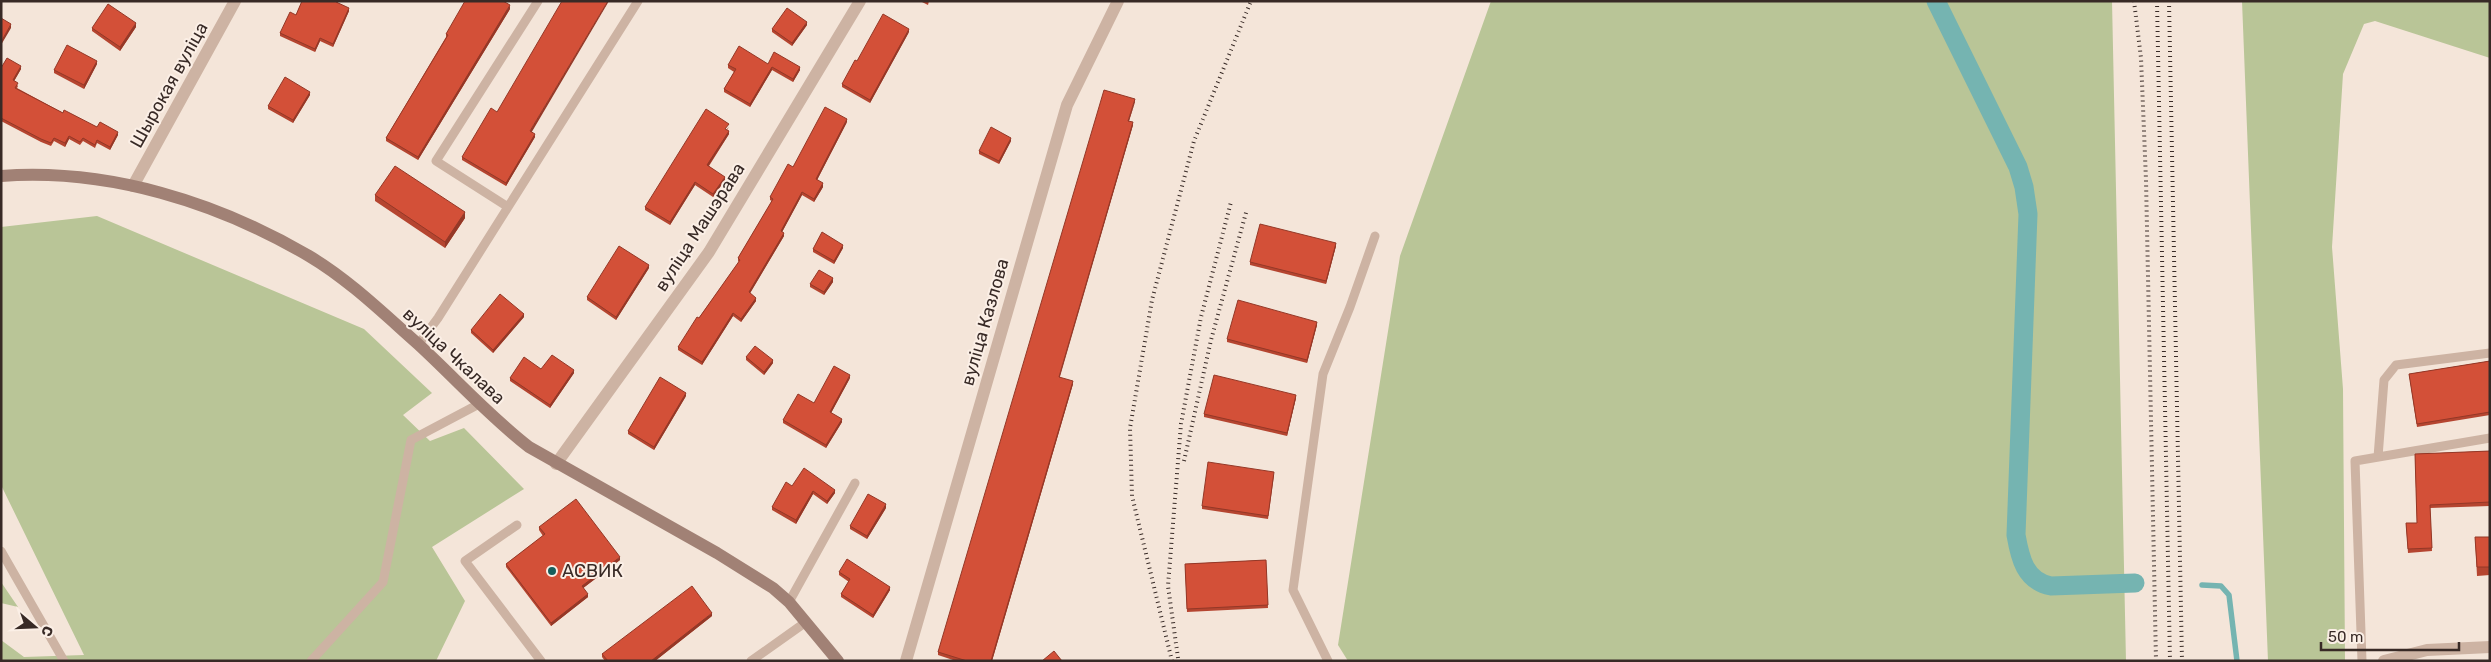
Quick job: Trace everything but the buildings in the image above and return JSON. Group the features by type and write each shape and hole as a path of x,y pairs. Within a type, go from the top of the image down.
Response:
{"street":[{"name":"Шырокая вуліца","path":"134,186 235,1"},
{"name":"вуліца Машэрава","path":"556,464 709,252 860,1"},
{"name":"вуліца Казлова","path":"906,661 1067,105 1118,1"},
{"name":"вуліца Чкалава","path":"1,176 59,176 134,186 170,195 270,236 309,256 333,273 418,345 504,427 556,464 717,553 773,588 789,602 838,661"},
{"path":"2384,661 2427,650 2490,647"}],"lane":[{"path":"508,207 436,161 538,1"},
{"path":"418,345 638,1"},
{"path":"1328,661 1293,590 1323,374 1350,307 1375,236"},
{"path":"2378,457 2384,380 2396,365 2490,353"},
{"path":"311,661 383,582 411,440 479,404"},
{"path":"2362,661 2355,461 2490,438"},
{"path":"789,602 855,483"},
{"path":"517,526 465,561 540,661"},
{"path":"1,551 64,661"},
{"path":"751,661 806,622"}],"green space":[{"path":"1491,1 2112,1 2126,661 1348,661 1338,645 1400,256"},
{"path":"2242,1 2490,1 2490,58 2375,21 2364,24 2343,74 2332,247 2343,389 2345,661 2268,661"},
{"path":"97,216 364,329 432,393 403,415 430,441 464,428 524,489 432,547 465,601 436,661 1,661 1,640 24,657 84,655 1,485 1,227"},
{"path":"1,582 18,607 1,603"}],"waterway":[{"path":"1936,1 2018,167 2024,187 2028,214 2016,535 2022,560 2035,579 2051,586 2135,583"},
{"path":"2202,585 2221,586 2229,595 2237,661"}],"railway":[{"path":"1172,661 1132,496 1130,428 1152,300 1194,141 1251,1"},
{"path":"2134,1 2141,58 2146,180 2156,661"},
{"path":"2157,1 2170,661"},
{"path":"2169,1 2182,661"},
{"path":"1178,658 1168,586 1181,424 1201,317 1231,202"},
{"path":"1184,461 1211,340 1247,209"}],"place":[{"name":"АСВИК","path":"552,571"}]}
